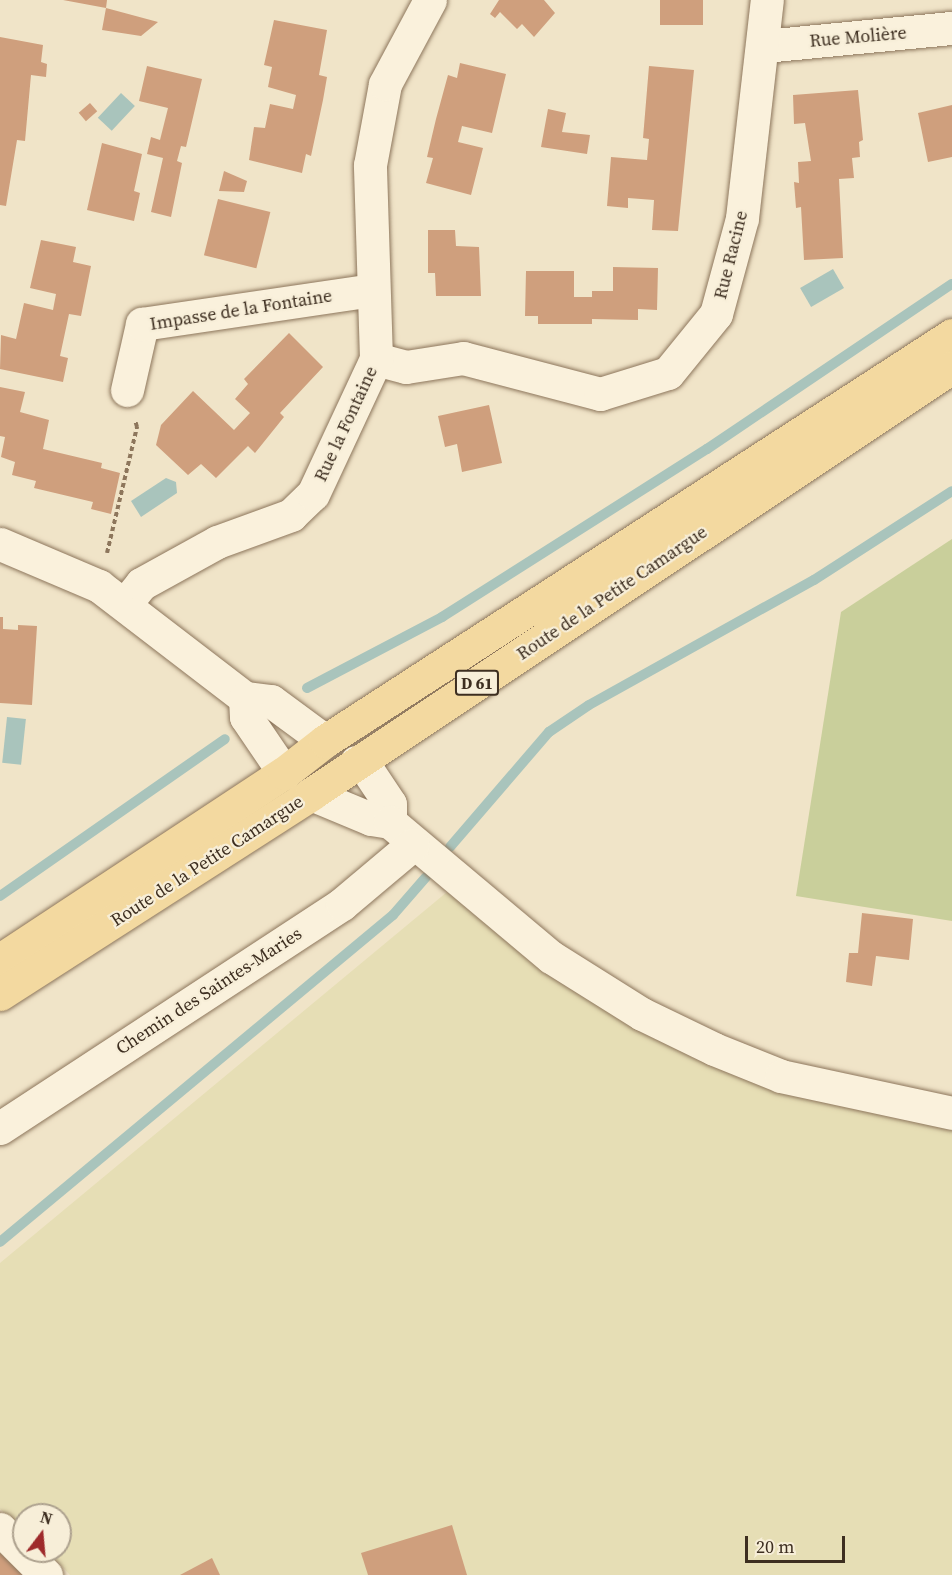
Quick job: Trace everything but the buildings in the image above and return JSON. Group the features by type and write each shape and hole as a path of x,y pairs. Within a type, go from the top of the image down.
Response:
{"main road":[{"name":"Route de la Petite Camargue","path":"0,960 284,773 325,741 952,335"},
{"name":"Route de la Petite Camargue","path":"0,994 311,794 952,368"},
{"path":"325,741 356,762"},
{"path":"284,773 311,794"}],"street":[{"name":"Rue la Fontaine","path":"125,604 141,584 217,542 291,515 313,494 376,360 371,290 370,165 386,84 430,0"},
{"name":"Rue Racine","path":"376,360 406,367 463,358 600,394 668,373 716,314 742,218 764,46 767,0"},
{"name":"Rue Molière","path":"764,46 952,28"},
{"name":"Impasse de la Fontaine","path":"127,390 142,324 371,290"},
{"path":"0,544 99,586 245,698 271,701 325,741"},
{"path":"245,698 246,717 284,773"},
{"path":"356,762 366,768 390,804 401,833"},
{"path":"311,794 401,833 551,957 652,1019 714,1049 781,1076 952,1113"},
{"name":"Chemin des Saintes-Maries","path":"0,1128 342,904 401,833"},
{"path":"0,1529 46,1575"}],"path":[{"path":"99,586 137,427 127,390"}],"shaded area":[{"path":"447,892 472,911 776,1090 952,1129 952,1575 70,1575 58,1563 72,1563 72,1503 12,1503 12,1519 0,1509 0,1263"}],"green space":[{"path":"952,539 952,921 796,896 841,612"}],"water":[{"path":"121,93 135,106 112,131 98,118"},
{"path":"833,269 844,288 811,307 800,288"},
{"path":"166,478 176,482 177,493 141,517 131,501"},
{"path":"7,717 26,719 21,765 2,763"}],"waterway":[{"path":"307,688 442,617 707,449 952,284"},
{"path":"450,847 549,732 589,705 814,580 952,491"},
{"path":"0,896 225,739"},
{"path":"0,1242 393,915 426,877"}]}
